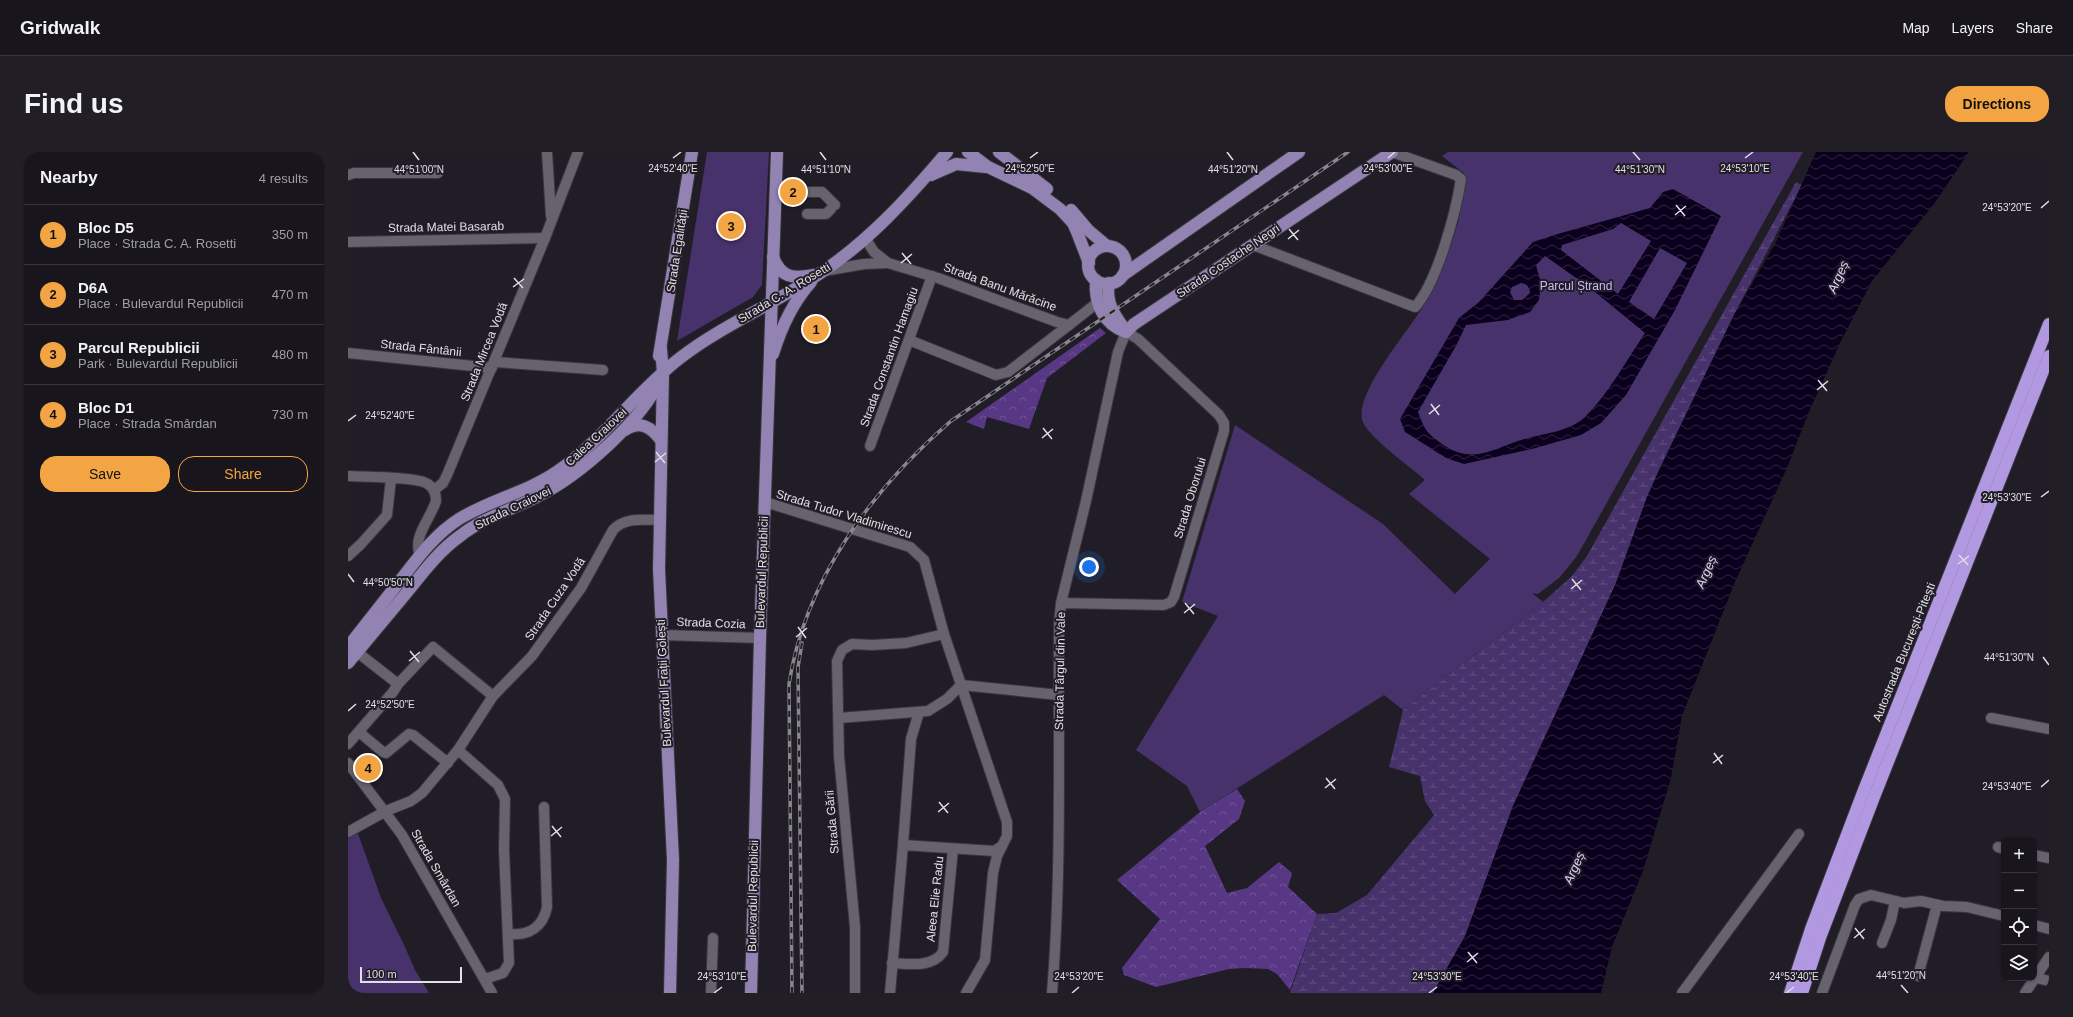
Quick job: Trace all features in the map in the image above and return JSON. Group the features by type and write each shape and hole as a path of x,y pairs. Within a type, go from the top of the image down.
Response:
{"highway":[{"name":"Autostrada București-Pitești","path":"1790,993 1811,929 1859,805 2049,324"},
{"path":"1802,993 1821,935 1874,797 2049,356"}],"main road":[{"name":"Strada Egalității","path":"661,349 692,152"},
{"name":"Bulevardul Republicii","path":"751,993 760,638 772,256 777,152"},
{"name":"Strada C. A. Rosetti","path":"663,373 698,346 821,272 865,238 926,177 947,152"},
{"path":"968,152 988,167 1032,188 1060,209 1073,223 1090,272 1096,280 1097,303 1108,322 1117,329 1126,332"},
{"path":"999,152 1061,200 1088,230 1107,246 1118,249 1126,264 1122,275"},
{"path":"1096,280 1109,283 1119,279 1122,275 1196,222 1299,152"},
{"name":"Strada Costache Negri","path":"1126,332 1134,324 1392,152"},
{"path":"926,177 956,164 988,167"},
{"path":"1088,263 1090,257 1097,249 1107,246"},
{"path":"772,256 780,270 789,276 807,276 821,272"},
{"path":"1124,258 1146,259"},
{"path":"769,372 778,340 785,323 800,296 821,272"},
{"path":"1109,283 1107,293 1110,305 1126,332"},
{"name":"Bulevardul Frații Golești","path":"661,349 663,373 659,520 661,635 673,860 670,993"},
{"path":"648,386 661,349"},
{"name":"Calea Craiovei","path":"353,650 420,555 436,537 458,520 475,510 543,480 569,463 663,373"},
{"name":"Strada Craiovei","path":"348,663 353,650 450,543 481,521 536,497 564,482 588,464 619,434 650,398 663,373"},
{"path":"619,434 629,427 640,424 650,428 661,440"}],"street":[{"path":"548,152 551,221"},
{"name":"Strada Mircea Vodă","path":"434,490 443,483 447,475 494,365 578,152"},
{"path":"1252,245 1415,307 1428,290 1458,201 1461,179 1456,175 1392,152"},
{"path":"348,175 354,173 438,173"},
{"path":"805,192 822,192 833,207 826,214 807,214"},
{"name":"Strada Matei Basarab","path":"348,242 545,238"},
{"name":"Strada Banu Mărăcine","path":"865,238 874,252 888,263"},
{"name":"Strada Banu Mărăcine","path":"821,272 864,264 888,263 932,276 1069,325"},
{"name":"Strada Constantin Hamagiu","path":"870,446 932,276"},
{"path":"909,340 996,375 1002,374 1008,372 1097,303"},
{"name":"Strada Oborului","path":"1061,603 1164,605 1171,602 1224,431 1224,423 1219,415 1138,339 1126,332"},
{"name":"Strada Târgul din Vale","path":"1052,993 1059,858 1060,775 1058,695 1061,603 1118,352 1126,332"},
{"name":"Strada Fântânii","path":"348,353 494,365 603,370"},
{"path":"348,476 426,483 434,490 436,501 418,541 417,550 420,555"},
{"path":"348,556 362,544 387,515 391,479"},
{"name":"Strada Tudor Vladimirescu","path":"765,502 910,547 919,553 924,560 944,634 1007,822 1007,836 997,856 993,873 986,960 972,980 966,993"},
{"name":"Strada Cuza Vodă","path":"348,832 386,811 418,798 458,750 493,696 532,656 581,588 613,530 619,524 627,521 659,520"},
{"name":"Strada Gării","path":"855,993 855,926 840,756 838,661 842,650 852,644 872,646 906,643 944,634"},
{"name":"Strada Cozia","path":"661,635 760,638"},
{"path":"348,744 393,692 398,684 433,646 493,696"},
{"path":"353,650 398,684"},
{"path":"839,718 928,711 938,706 961,685 1058,695"},
{"path":"890,993 911,739 919,712"},
{"path":"1991,718 2049,729"},
{"path":"359,732 386,753 404,737 409,734 413,735 448,763"},
{"path":"458,750 498,785 505,799 504,850 509,934 509,963 508,967 503,973 485,979"},
{"name":"Strada Smârdan","path":"348,763 386,811 412,851 492,993"},
{"path":"509,934 519,935 533,930 546,915 548,907 544,807"},
{"path":"1682,993 1799,834"},
{"path":"903,845 994,851 1002,846"},
{"name":"Aleea Elie Radu","path":"892,963 918,964 934,961 942,952 953,849"},
{"path":"2037,856 2049,858"},
{"path":"1822,993 1847,923 1859,899 1871,895 1895,901 1913,903 1921,901 1937,905 1967,907 2001,915"},
{"path":"1882,943 1891,920 1895,901"},
{"path":"1918,976 1937,905"},
{"path":"2037,926 2049,929"},
{"path":"711,993 713,938"},
{"path":"2037,976 2049,957"},
{"path":"2037,978 2049,981"},
{"path":"2026,993 2034,981"}],"green space":[{"path":"707,152 769,152 762,285 753,297 677,341"},
{"name":"Parcul Ștrand","path":"1448,152 1803,152 1577,556 1559,578 1538,594 1532,593 1543,602 1403,710 1384,695 1200,812 1187,786 1136,750 1218,616 1182,602 1235,425 1383,524 1455,594 1490,559 1409,494 1425,480 1379,442 1362,419 1363,405 1369,389 1378,372 1425,304 1453,239 1458,222 1465,174 1442,156"},
{"path":"1796,182 1802,185 1735,313 1647,497 1616,583 1513,806 1465,936 1433,993 1290,993 1317,914 1336,913 1367,895 1434,815 1425,801 1420,776 1389,767 1403,710 1543,602 1572,576 1587,556"},
{"path":"1100,328 1106,333 1047,378 1029,429 987,417 984,429 966,422"},
{"path":"1237,789 1245,801 1239,819 1205,846 1227,893 1247,888 1279,862 1292,873 1288,887 1317,914 1290,990 1277,974 1268,969 1229,969 1156,987 1124,975 1122,968 1160,919 1117,880 1200,812"},
{"path":"356,828 381,898 415,970 429,993 351,993 348,990 348,832"}],"water":[{"name":"Argeș","path":"1816,152 1969,152 1934,204 1872,281 1840,343 1808,414 1787,468 1735,582 1682,716 1671,778 1643,871 1612,947 1601,993 1433,993 1465,936 1513,806 1616,583 1647,497 1660,468 1735,313 1776,242"},
{"path":"1673,189 1721,216 1675,310 1626,395 1601,423 1581,435 1532,449 1464,464 1446,458 1405,432 1400,419 1459,318 1479,302 1533,242 1650,208 1663,192","holes":["1621,223 1651,241 1618,294 1561,250 1562,245 1613,229","1660,248 1687,263 1654,319 1629,302","1545,256 1589,287 1645,333 1602,398 1579,422 1558,431 1517,441 1487,452 1477,454 1456,452 1445,446 1425,429 1418,412 1457,344 1466,325 1508,320 1530,312 1539,300 1541,283 1536,265","1521,283 1525,284 1530,293 1522,300 1514,300 1510,292 1512,287"]}],"railway":[{"path":"792,993 789,684 797,646 810,609 826,573 846,539 869,507 895,476 951,421 1348,152"},
{"path":"802,643 798,667 802,993"}],"place":[{"name":"D6A","path":"793,192"},
{"name":"Parcul Republicii","path":"731,226"},
{"name":"Bloc D5","path":"816,329"},
{"name":"Bloc D1","path":"368,768"}]}
